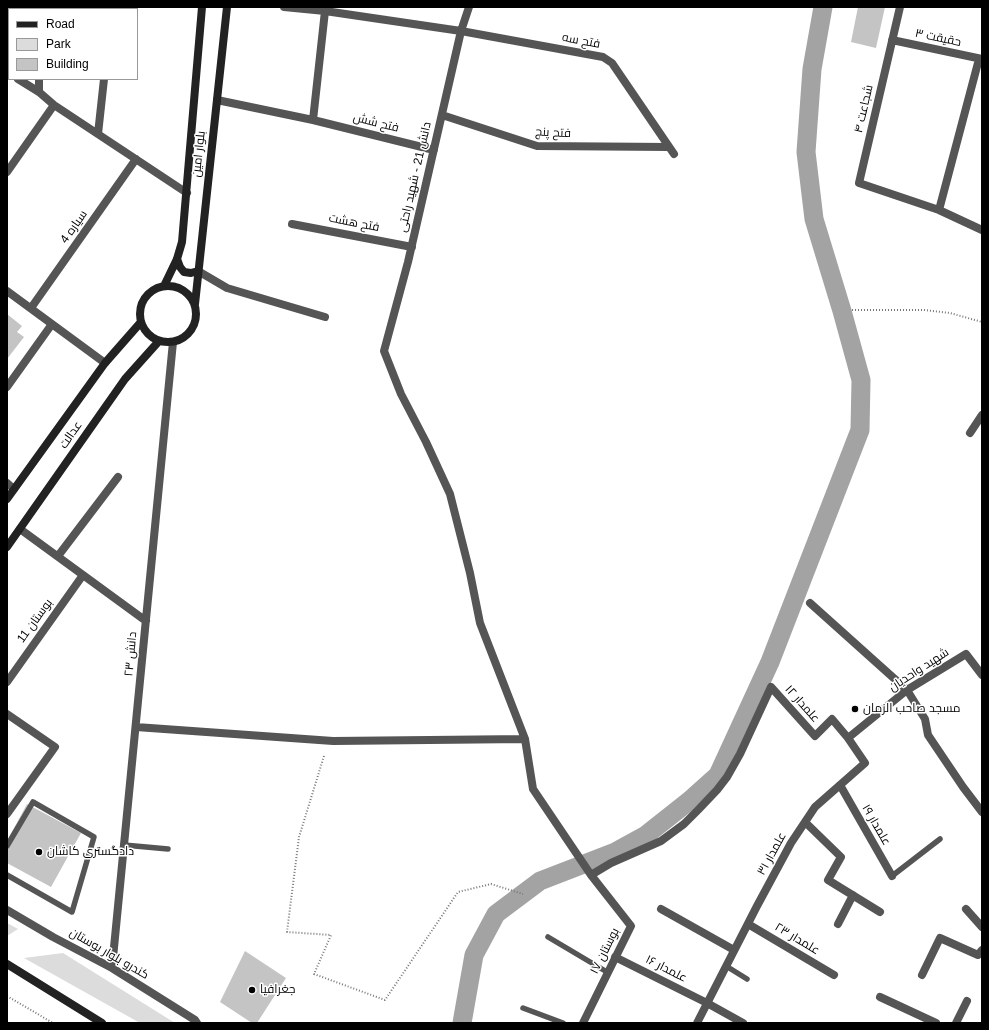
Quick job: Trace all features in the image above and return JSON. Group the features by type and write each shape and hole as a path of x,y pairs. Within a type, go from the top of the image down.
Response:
{"street":[{"name":"بلوار امین","path":"164,286 177,259 182,242 202,7"},
{"name":"بلوار امین","path":"195,304 227,7"},
{"name":"فتح سه","path":"284,7 325,11 460,31 603,57 612,63 674,154"},
{"name":"دانش 21 - شهید راحتی","path":"469,7 460,31 412,247 384,352 401,394 426,442 450,494 470,573 480,623 525,739"},
{"name":"شجاعت ۴","path":"900,7 859,182 939,210"},
{"path":"313,120 325,11"},
{"name":"حقیقت ۳","path":"892,40 980,59"},
{"path":"980,59 939,210 982,230"},
{"path":"20,80 39,92 54,105 187,193"},
{"path":"39,80 39,92"},
{"path":"98,134 104,80"},
{"name":"فتح شش","path":"217,100 313,120 434,150"},
{"path":"7,172 54,105"},
{"name":"فتح پنج","path":"442,114 537,146 669,147"},
{"name":"سیاره 4","path":"31,308 136,159"},
{"name":"فتح هشت","path":"292,224 412,247"},
{"path":"177,259 184,272 191,273 198,271 227,288 325,317"},
{"path":"164,286 181,289 195,304 196,318 194,325 186,336 173,342 159,341 147,334 141,322 140,308 146,296 152,291 164,286"},
{"path":"7,291 105,363"},
{"name":"عدالت","path":"7,499 105,363 141,322"},
{"path":"7,387 52,324"},
{"name":"عدالت","path":"7,547 125,379 159,341"},
{"name":"دانش ۲۳","path":"112,968 173,342"},
{"path":"970,433 982,415"},
{"path":"58,556 118,477"},
{"path":"7,483 14,489"},
{"path":"20,529 146,621"},
{"name":"بوستان 11","path":"7,682 83,575"},
{"path":"810,602 907,690 925,719 928,735 963,787 982,812"},
{"name":"شهید واحدیان","path":"848,738 907,690 966,654 982,676"},
{"name":"علمدار ۱۲","path":"591,875 611,863 661,841 684,824 698,810 727,777 740,754 771,687 815,736 832,719"},
{"path":"7,714 55,747 7,814"},
{"name":"علمدار ۳۱","path":"697,1023 791,843 815,807 865,764 848,738 832,719"},
{"path":"136,727 333,741 525,739 533,788 591,875"},
{"name":"علمدار ۱۹","path":"840,786 892,876"},
{"path":"805,822 841,857 828,880 880,912"},
{"name":"بوستان ۱۷","path":"583,1023 631,926 591,875"},
{"path":"838,924 853,895"},
{"path":"966,908 982,927"},
{"path":"661,909 734,950"},
{"name":"کندرو بلوار بوستان","path":"7,910 112,968 195,1020 197,1023"},
{"name":"علمدار ۲۳","path":"748,924 834,975"},
{"path":"922,975 940,938 978,955 982,950"},
{"name":"علمدار ۱۶","path":"615,957 707,1003 743,1023"},
{"path":"7,964 102,1023"},
{"path":"880,997 936,1023"},
{"path":"956,1023 967,1000"}],"lane":[{"path":"7,846 33,802 94,837 72,912 7,874"},
{"path":"892,876 940,839"},
{"path":"124,845 168,849"},
{"path":"548,937 607,972"},
{"path":"726,966 747,979"},
{"path":"523,1008 562,1023"}],"path":[{"path":"852,310 924,310 950,313 982,322"},
{"path":"324,756 299,837 287,932 331,935 314,974 385,1000 458,892 491,884 523,894"},
{"path":"7,996 53,1023"}],"green space":[{"path":"7,923 18,929 7,936"},
{"path":"63,953 175,1023 140,1023 24,958"}],"building":[{"path":"7,7 23,7 8,8 7,27"},
{"path":"858,7 885,7 876,48 851,42"},
{"path":"7,314 22,326 17,332 24,337 7,359"},
{"name":"دادگستری کاشان","path":"27,804 81,833 51,887 7,863 7,841"},
{"name":"جغرافیا","path":"245,951 286,978 257,1023 252,1023 220,1002"}],"waterway":[{"path":"462,1023 474,955 496,914 540,881 615,852 646,835 689,801 718,775 770,662 860,430 861,380 814,219 806,152 812,69 823,7"}],"place":[{"name":"مسجد صاحب الزمان","path":"855,709"},
{"name":"دادگستری کاشان","path":"39,852"},
{"name":"جغرافیا","path":"252,990"}]}
